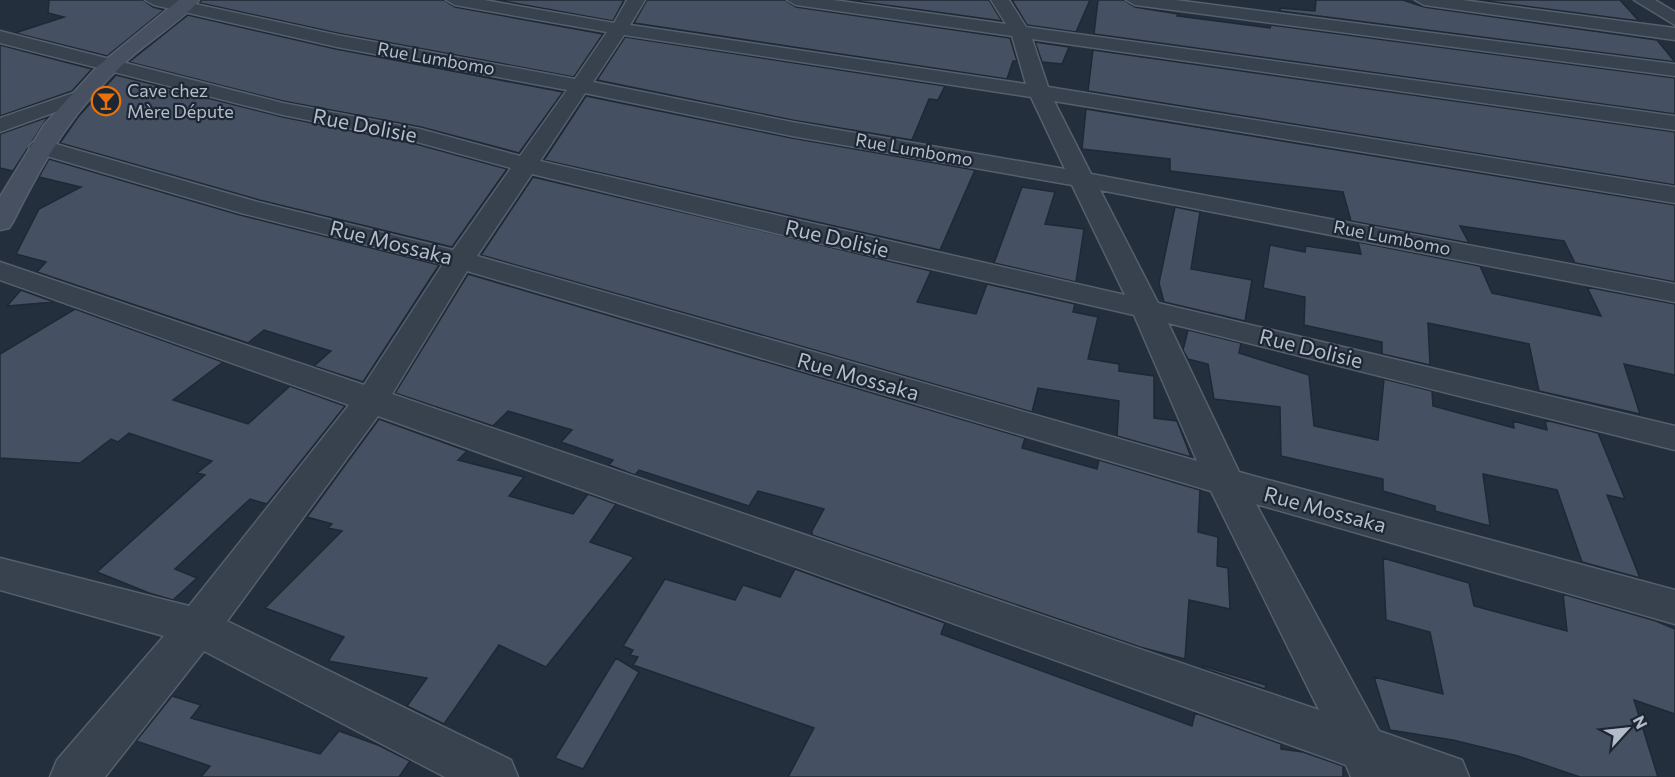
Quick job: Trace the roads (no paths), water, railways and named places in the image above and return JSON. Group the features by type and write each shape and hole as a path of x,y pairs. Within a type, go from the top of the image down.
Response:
{"street":[{"name":"Rue Lumbomo","path":"154,0 186,3 337,41 581,86 792,129 1081,179 1675,292"},
{"path":"455,0 620,29 1039,92 1675,195"},
{"path":"74,777 198,627 370,402 460,260 620,29 636,0"},
{"path":"796,0 1675,123"},
{"path":"1000,0 1020,31 1039,92 1146,309 1225,482 1369,762"},
{"path":"1135,0 1675,70"},
{"path":"1424,0 1675,34"},
{"path":"1643,0 1675,20"},
{"path":"0,222 41,147 79,97 111,65 186,3"},
{"name":"Rue Dolisie","path":"0,38 284,109 420,136 526,165 779,226 1146,309 1675,438"},
{"path":"0,125 79,97"},
{"name":"Rue Mossaka","path":"41,147 250,208 460,260 1225,482 1675,606"},
{"path":"0,270 1369,762 1445,777"},
{"path":"0,574 198,627 494,777"}],"place":[{"name":"Cave chez Mère Députe","path":"106,101"}]}
